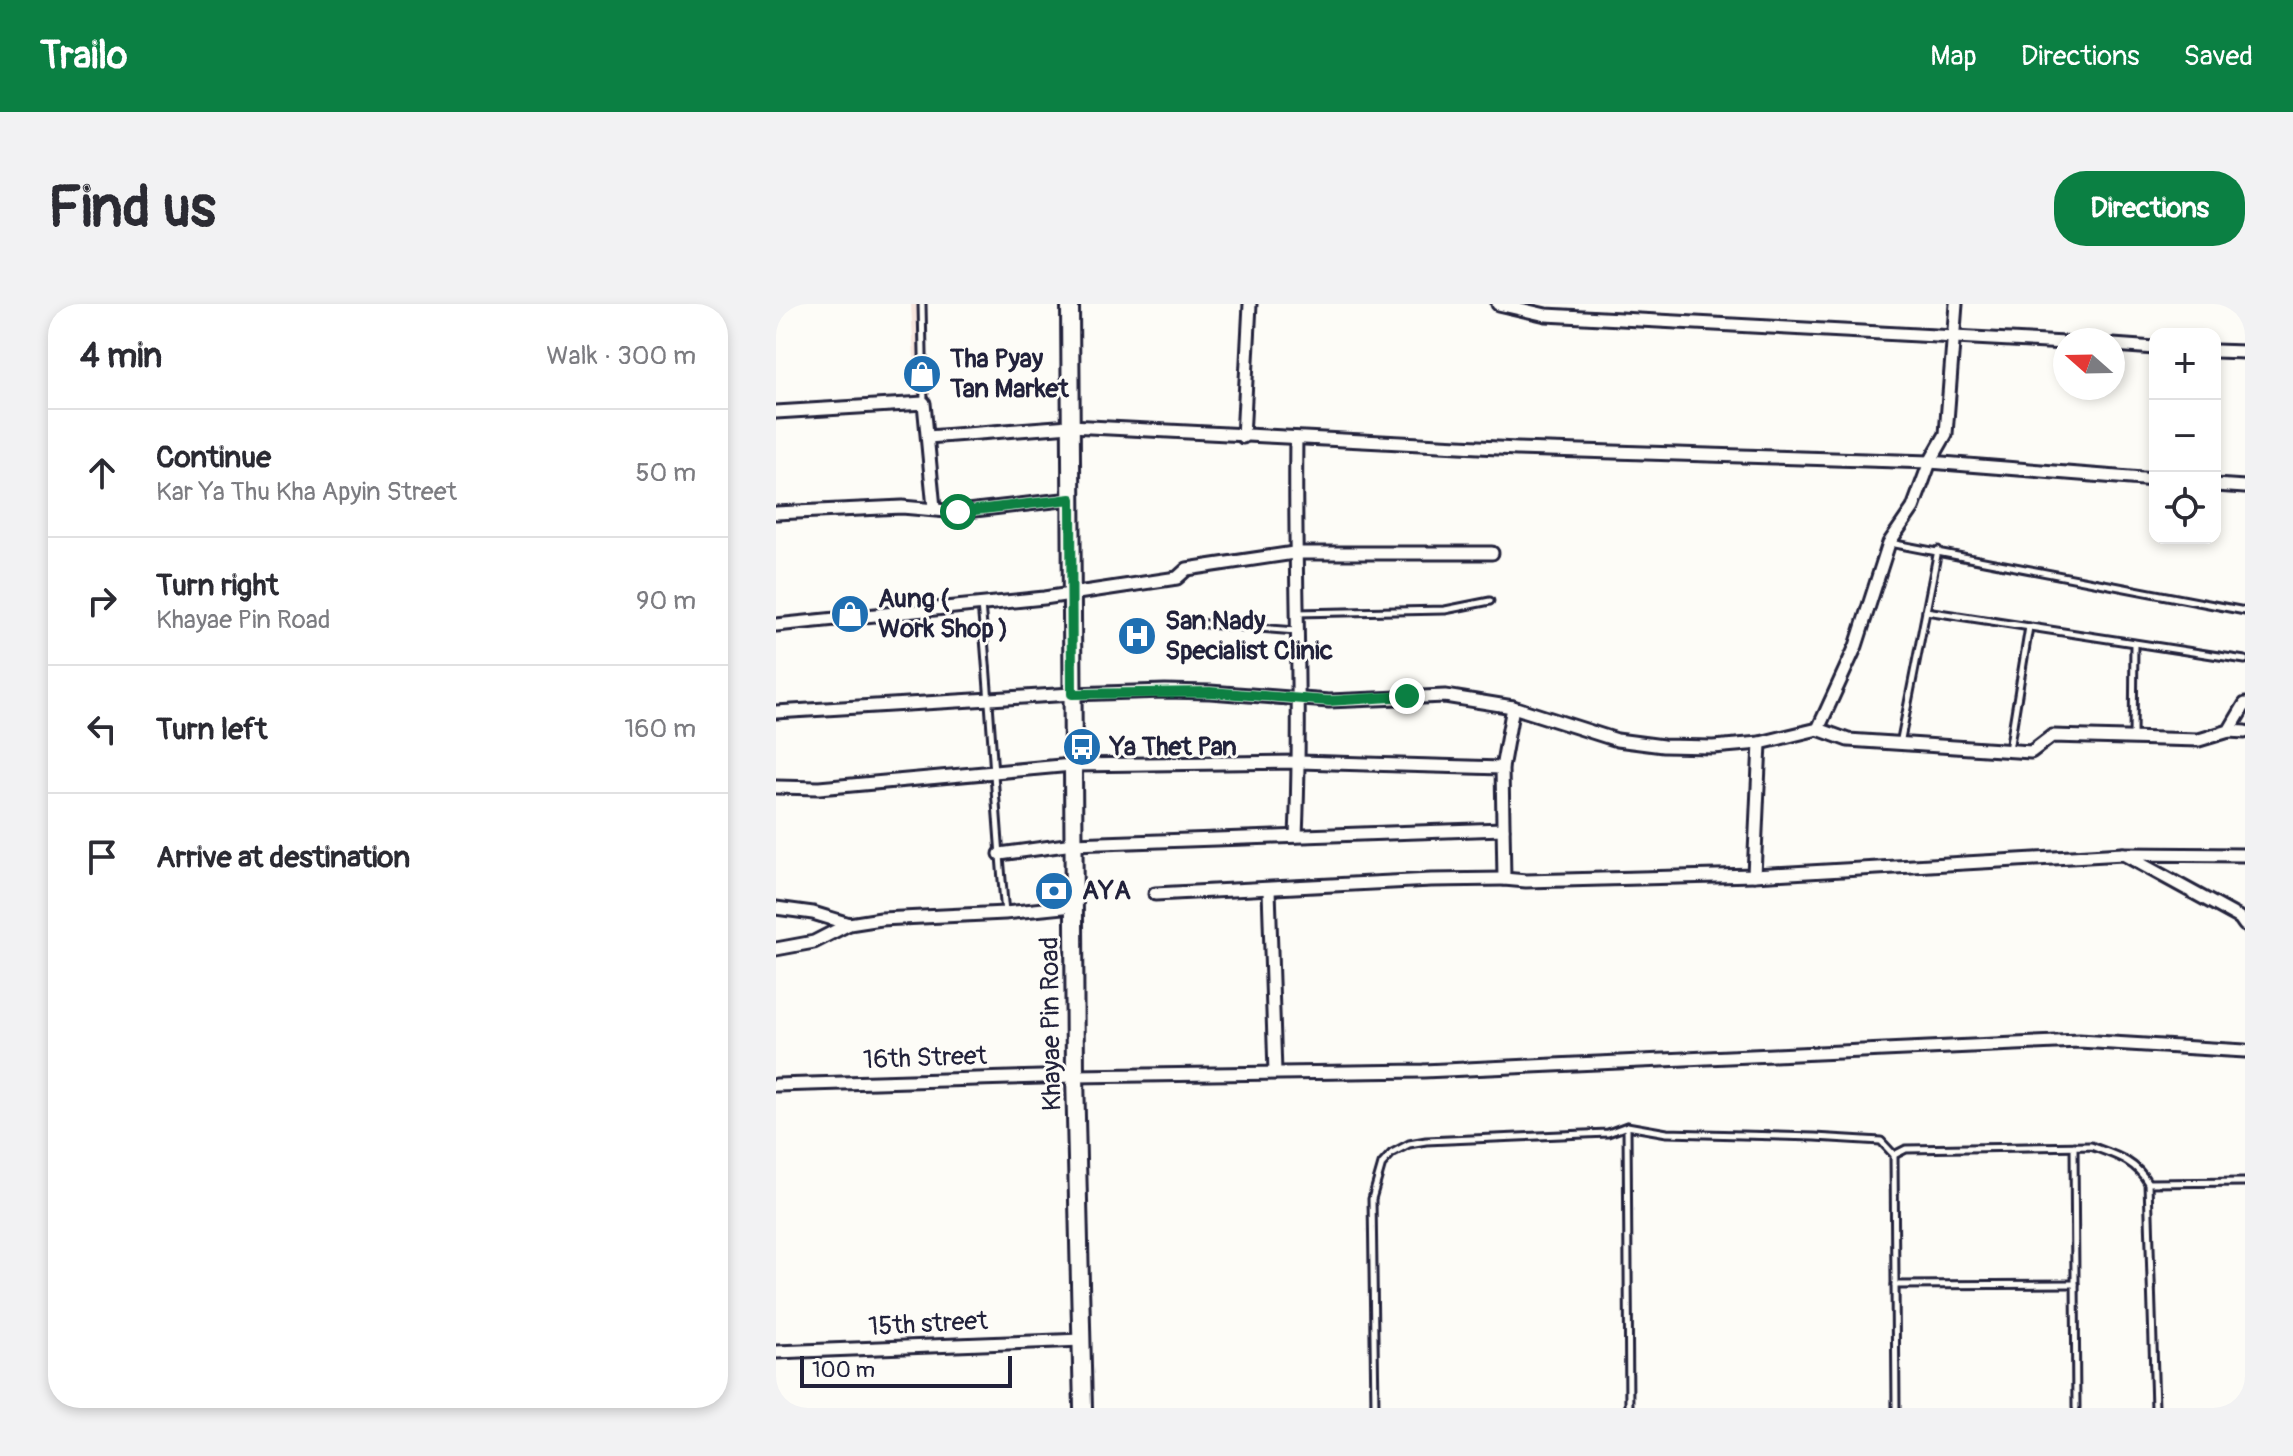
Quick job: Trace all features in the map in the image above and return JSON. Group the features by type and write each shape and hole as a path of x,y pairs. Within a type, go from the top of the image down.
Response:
{"main road":[{"name":"Khayae Pin Road","path":"1070,304 1075,1076 1083,1408"}],"street":[{"path":"1243,437 1250,304"},
{"path":"1498,304 1546,315 2053,342"},
{"path":"1818,729 1856,646 1889,543 1913,508 1930,462 1946,434 1956,304"},
{"path":"2125,346 2149,348"},
{"path":"2221,351 2245,352"},
{"path":"776,412 924,403 934,508"},
{"path":"928,437 1070,426 1517,449 1930,462 2149,480"},
{"path":"1296,438 1294,553 1299,762 1296,836"},
{"path":"2221,485 2245,487"},
{"path":"776,513 934,508 958,512 1071,499"},
{"path":"776,625 1071,594 1177,578 1187,569 1294,553 1492,553"},
{"path":"776,712 1072,694 1210,692 1297,701 1445,696 1513,707 1617,740 1700,747 1760,743 1818,729 1848,740 2031,752 2052,736 2199,740 2229,731 2245,732"},
{"path":"2229,731 2245,704"},
{"path":"1504,879 1502,768 1513,707"},
{"path":"1754,875 1760,743"},
{"path":"776,787 819,788 1072,765 1299,762 1502,768"},
{"path":"1000,854 1073,844 1503,829"},
{"path":"2123,854 2243,920"},
{"path":"1155,894 1431,880 1526,881 1754,875 2123,854 2245,855"},
{"path":"1269,890 1275,1072"},
{"path":"776,949 814,942 849,924 881,919 1073,906"},
{"path":"776,908 813,913 849,924"},
{"name":"16th Street","path":"776,1085 1075,1076 1423,1071 2079,1041 2245,1051"},
{"name":"15th street","path":"776,1352 1082,1340"}],"lane":[{"path":"922,304 924,403"},
{"path":"1889,543 2245,611"},
{"path":"1900,745 1938,550"},
{"path":"1295,613 1445,610 1490,601"},
{"path":"981,604 1005,913"},
{"path":"1926,611 2245,660"},
{"path":"1194,623 1296,631"},
{"path":"2008,751 2029,627"},
{"path":"2133,740 2134,644"},
{"path":"1627,1126 1629,1408"},
{"path":"1375,1408 1372,1199 1382,1164 1392,1153 1409,1144 1426,1141 1608,1133 1627,1126 1667,1133 1881,1141 1894,1155 1896,1408"},
{"path":"2074,1146 2076,1408"},
{"path":"1894,1155 1906,1149 2091,1146 2139,1167 2148,1183 2155,1408"},
{"path":"2148,1183 2245,1182"},
{"path":"1895,1285 2075,1284"}],"shaded area":[{"name":"Tha Pyay Tan Market","path":"911,304 924,304 933,444 919,445"}],"place":[{"name":"Tha Pyay Tan Market","path":"922,374"},
{"name":"Aung ( Work Shop )","path":"850,614"},
{"name":"San Nady Specialist Clinic","path":"1137,636"},
{"name":"Ya Thet Pan","path":"1082,747"},
{"name":"AYA","path":"1054,891"}],"route":[{"path":"958,512 1071,499 1072,694 1210,692 1297,701 1407,696"}]}
